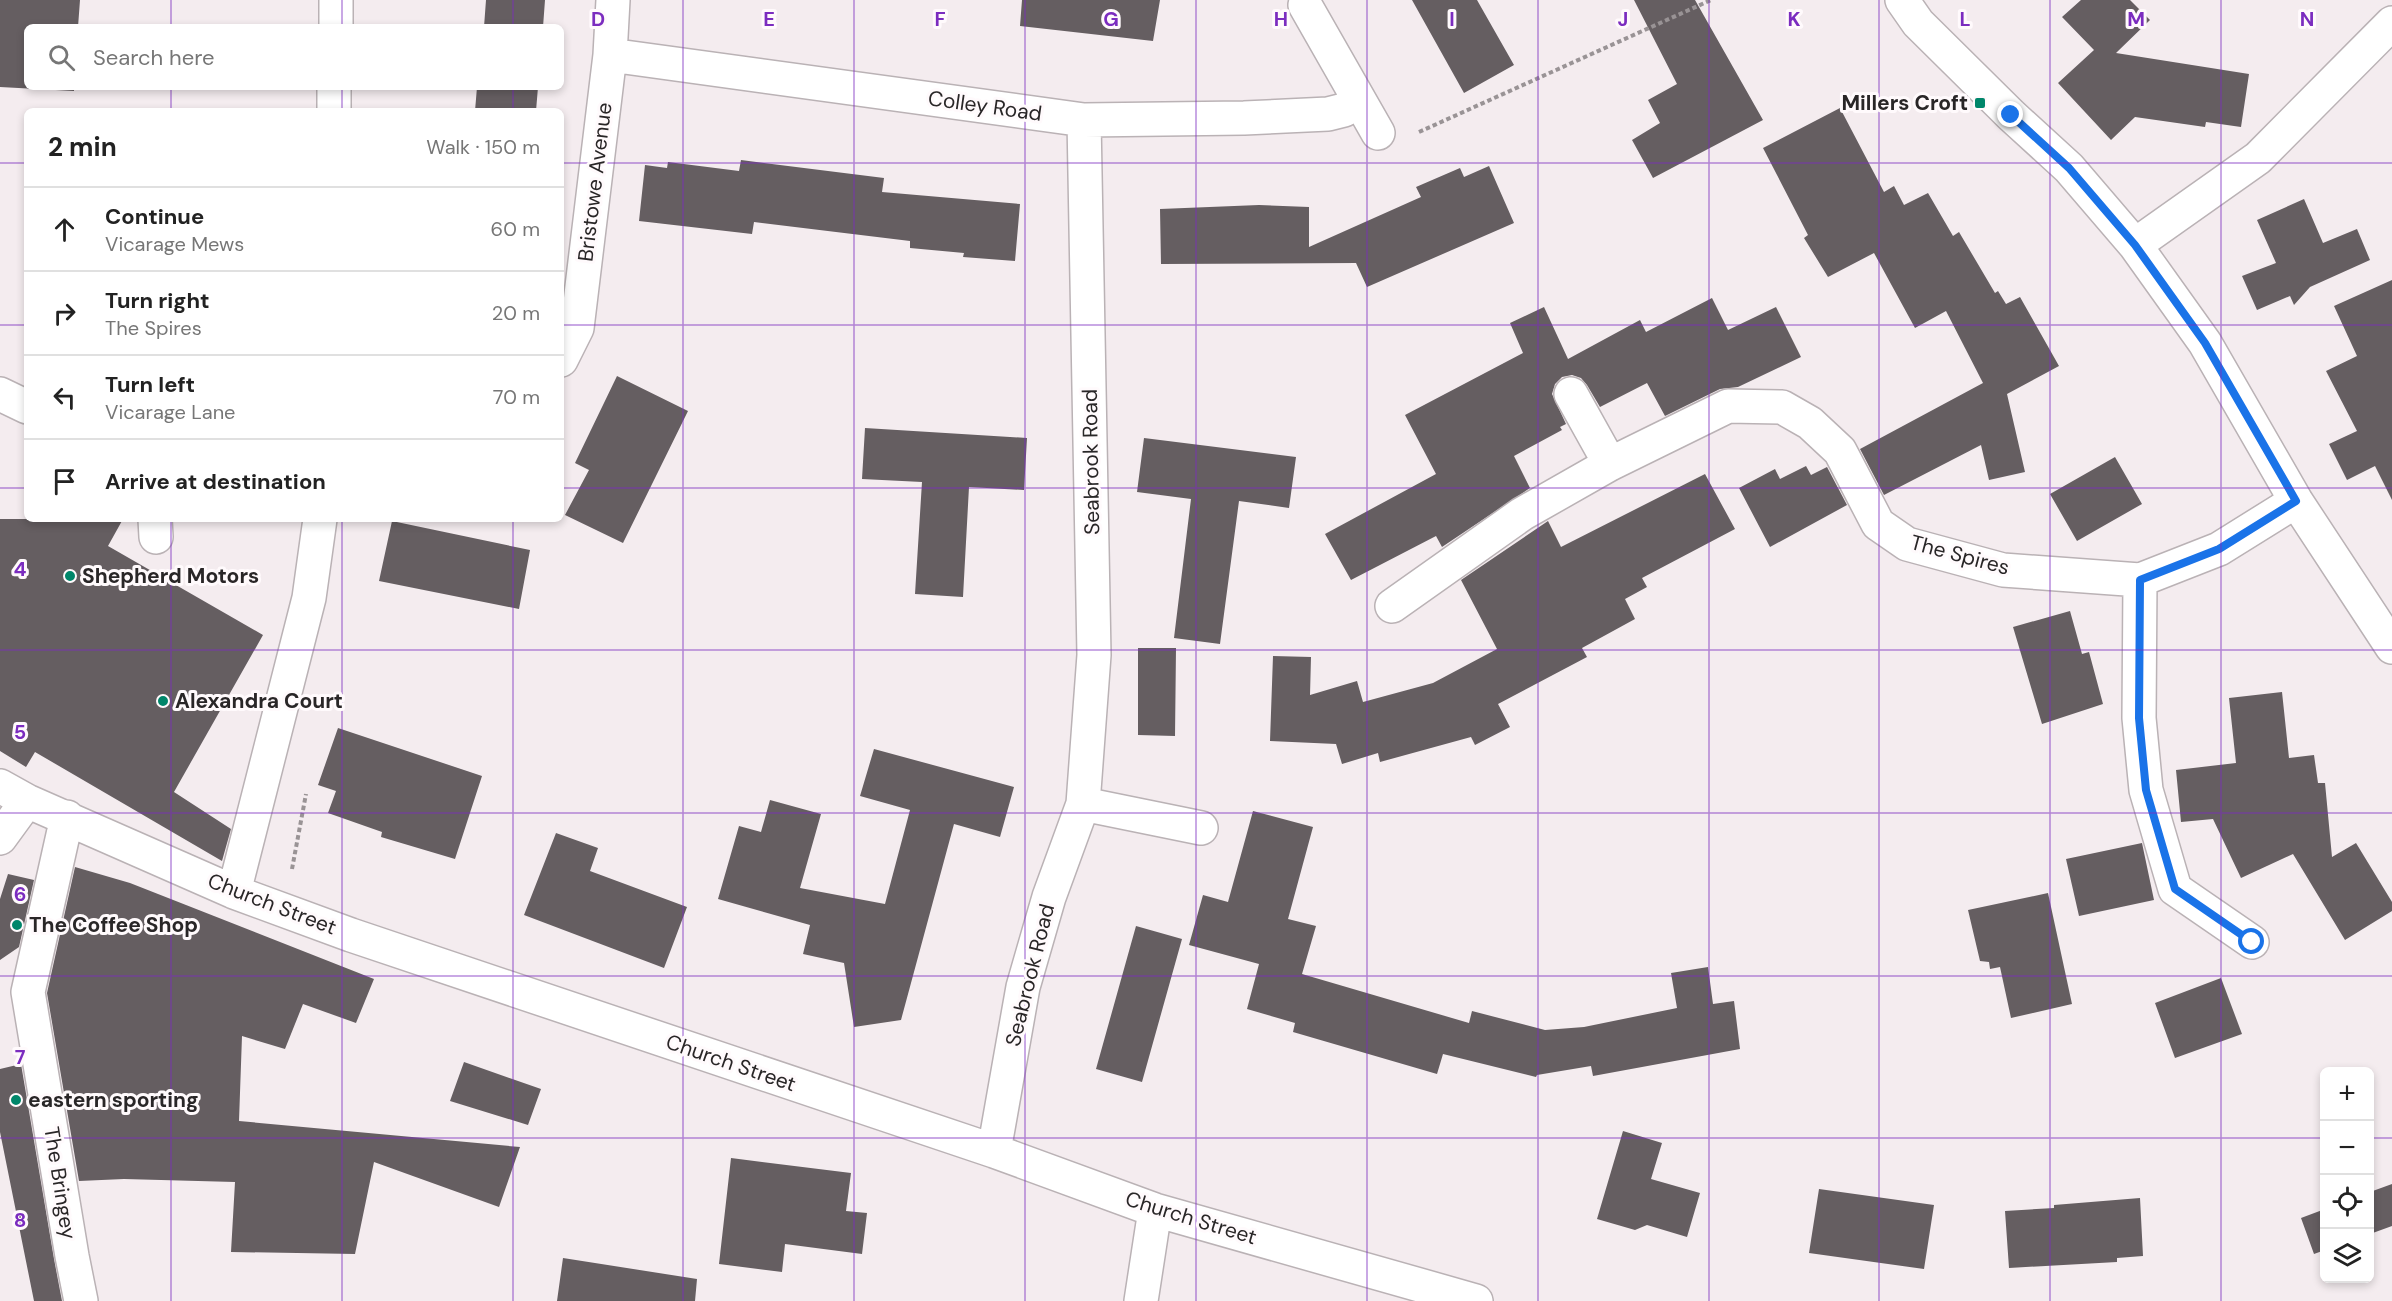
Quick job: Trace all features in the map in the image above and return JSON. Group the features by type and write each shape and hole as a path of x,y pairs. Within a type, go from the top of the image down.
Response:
{"street":[{"path":"336,0 336,24"},
{"name":"Bristowe Avenue","path":"564,354 576,328 610,55 613,0"},
{"path":"1902,0 1918,23 2011,115 2069,168 2135,245 2205,343 2296,501 2392,647"},
{"path":"1305,5 1378,133"},
{"path":"2135,245 2258,158 2392,23"},
{"name":"Colley Road","path":"610,55 1084,120 1244,118 1328,114 1344,110 1359,100"},
{"path":"334,90 334,108"},
{"name":"Seabrook Road","path":"994,1151 1023,987 1049,897 1083,804 1094,655 1084,120"},
{"path":"0,394 24,406"},
{"path":"1571,394 1610,464"},
{"name":"The Spires","path":"1392,606 1522,514 1610,464 1728,406 1782,407 1810,423 1840,451 1878,524 1907,544 2003,570 2140,580 2219,549 2296,501"},
{"path":"234,892 309,598 320,522"},
{"path":"2140,580 2139,718 2146,790 2175,889 2252,942"},
{"path":"0,838 14,794"},
{"name":"Church Street","path":"14,794 234,892 351,935 994,1151 1155,1210 1476,1301"},
{"path":"1083,804 1201,828"},
{"name":"The Bringey","path":"67,817 28,992 81,1301"},
{"path":"1141,1301 1155,1210"}],"path":[{"path":"1378,133 1413,134 1711,0"}],"building":[{"path":"0,0 80,0 78,24 24,24 24,88 0,87"},
{"path":"486,0 545,0 543,24 484,24"},
{"path":"1022,0 1160,0 1153,41 1020,26"},
{"path":"1412,0 1477,0 1514,65 1464,93"},
{"path":"1634,0 1695,0 1763,120 1653,178 1632,140 1660,123 1648,100 1677,84"},
{"path":"2081,0 2130,0 2150,20 2116,53 2249,74 2241,127 2206,122 2205,127 2135,117 2111,140 2058,83 2094,50 2062,17"},
{"path":"477,90 538,90 536,108 475,108"},
{"path":"1840,108 1884,192 1894,186 1904,205 1928,193 1953,236 1959,232 1995,293 1998,291 2006,304 2020,297 2059,366 2007,394 2025,472 1989,480 1981,445 1884,495 1860,449 1983,383 1946,311 1915,328 1874,253 1828,277 1804,238 1808,235 1763,148"},
{"path":"741,160 884,178 882,192 1020,204 1015,261 963,257 964,253 910,248 910,241 754,222 752,234 639,221 645,165 667,168 668,162 739,171"},
{"path":"1489,166 1514,223 1367,287 1356,263 1161,264 1160,209 1259,205 1309,207 1309,247 1421,197 1416,187 1460,168 1464,177"},
{"path":"2304,199 2323,243 2357,229 2370,260 2310,287 2294,305 2290,296 2257,310 2242,276 2276,263 2257,220"},
{"path":"2392,280 2392,500 2375,466 2347,480 2329,444 2357,431 2326,371 2357,356 2334,306"},
{"path":"1712,298 1728,330 1776,307 1801,357 1738,387 1720,389 1665,416 1647,383 1600,407 1581,378 1572,375 1562,377 1555,384 1552,394 1566,424 1560,427 1562,430 1514,456 1530,488 1442,547 1436,536 1351,580 1325,534 1436,474 1405,415 1523,353 1510,323 1544,307 1568,359 1640,320 1646,332"},
{"path":"617,376 688,411 623,543 565,515 589,470 575,463"},
{"path":"865,428 1027,438 1024,490 969,487 963,597 915,594 922,482 862,479"},
{"path":"1144,438 1296,457 1289,508 1239,501 1220,644 1174,638 1191,499 1137,492"},
{"path":"2115,457 2142,504 2077,541 2050,494"},
{"path":"1806,466 1811,475 1827,467 1847,505 1770,547 1739,488 1775,469 1780,479"},
{"path":"1705,474 1735,529 1642,578 1647,587 1625,599 1635,619 1582,648 1587,657 1498,704 1510,727 1475,745 1471,737 1380,762 1378,753 1342,764 1336,744 1270,741 1273,656 1311,657 1310,695 1357,681 1363,702 1433,683 1497,649 1461,580 1548,521 1561,547"},
{"path":"0,519 24,519 24,522 121,522 108,546 263,635 174,792 231,829 222,861 35,752 26,767 0,751"},
{"path":"392,522 530,550 519,609 379,581"},
{"path":"2070,611 2082,654 2089,652 2103,704 2042,724 2013,627"},
{"path":"1138,648 1176,648 1175,736 1138,735"},
{"path":"2282,692 2289,758 2314,755 2318,783 2325,783 2332,857 2356,843 2392,902 2392,911 2345,940 2293,854 2241,878 2213,819 2181,822 2176,770 2236,763 2229,698"},
{"path":"338,728 482,776 455,859 381,837 382,832 328,813 336,791 318,785"},
{"path":"874,749 1014,787 1000,837 954,824 901,1020 854,1027 844,963 803,954 810,925 718,899 739,826 761,832 770,800 821,814 800,888 885,904 910,810 860,796"},
{"path":"1253,811 1313,827 1288,919 1316,926 1302,974 1469,1023 1472,1011 1545,1030 1584,1027 1677,1008 1671,973 1708,967 1713,1004 1734,1001 1740,1049 1593,1076 1591,1066 1536,1077 1443,1054 1437,1074 1293,1032 1295,1023 1247,1009 1259,964 1189,945 1203,895 1228,902"},
{"path":"556,833 598,848 590,871 687,907 664,968 524,915"},
{"path":"2142,843 2154,900 2079,916 2066,859"},
{"path":"75,867 130,883 374,979 356,1023 303,1004 285,1049 242,1036 239,1121 520,1147 499,1207 374,1162 355,1254 231,1252 235,1182 124,1179 79,1181 47,993"},
{"name":"The Coffee Shop","path":"8,874 34,880 19,947 0,960 0,899"},
{"path":"2048,893 2072,1004 2011,1018 2000,967 1990,969 1989,962 1980,961 1968,910"},
{"path":"1136,926 1182,939 1142,1082 1096,1069"},
{"path":"2221,978 2242,1034 2175,1058 2155,1003"},
{"path":"464,1062 541,1089 528,1125 450,1101"},
{"path":"21,1064 62,1301 34,1301 0,1132 0,1069"},
{"path":"1623,1131 1662,1143 1651,1179 1700,1193 1687,1237 1647,1225 1635,1230 1597,1219"},
{"path":"731,1158 851,1173 846,1211 867,1213 862,1254 785,1244 782,1272 719,1264"},
{"path":"2392,1184 2392,1226 2374,1233 2374,1229 2374,1191"},
{"path":"1819,1189 1934,1205 1924,1269 1809,1253"},
{"path":"2140,1198 2143,1256 2117,1258 2117,1262 2009,1268 2005,1211"},
{"path":"2320,1211 2320,1252 2314,1254 2301,1218"},
{"path":"563,1258 697,1279 695,1301 557,1301"}],"place":[{"name":"Millers Croft","path":"1980,103"},
{"name":"Shepherd Motors","path":"70,576"},
{"name":"Alexandra Court","path":"163,701"},
{"name":"The Coffee Shop","path":"17,925"},
{"name":"eastern sporting","path":"16,1100"}],"route":[{"path":"2011,115 2069,168 2135,245 2205,343 2296,501 2219,549 2140,580 2139,718 2146,790 2175,889 2252,942"}]}
